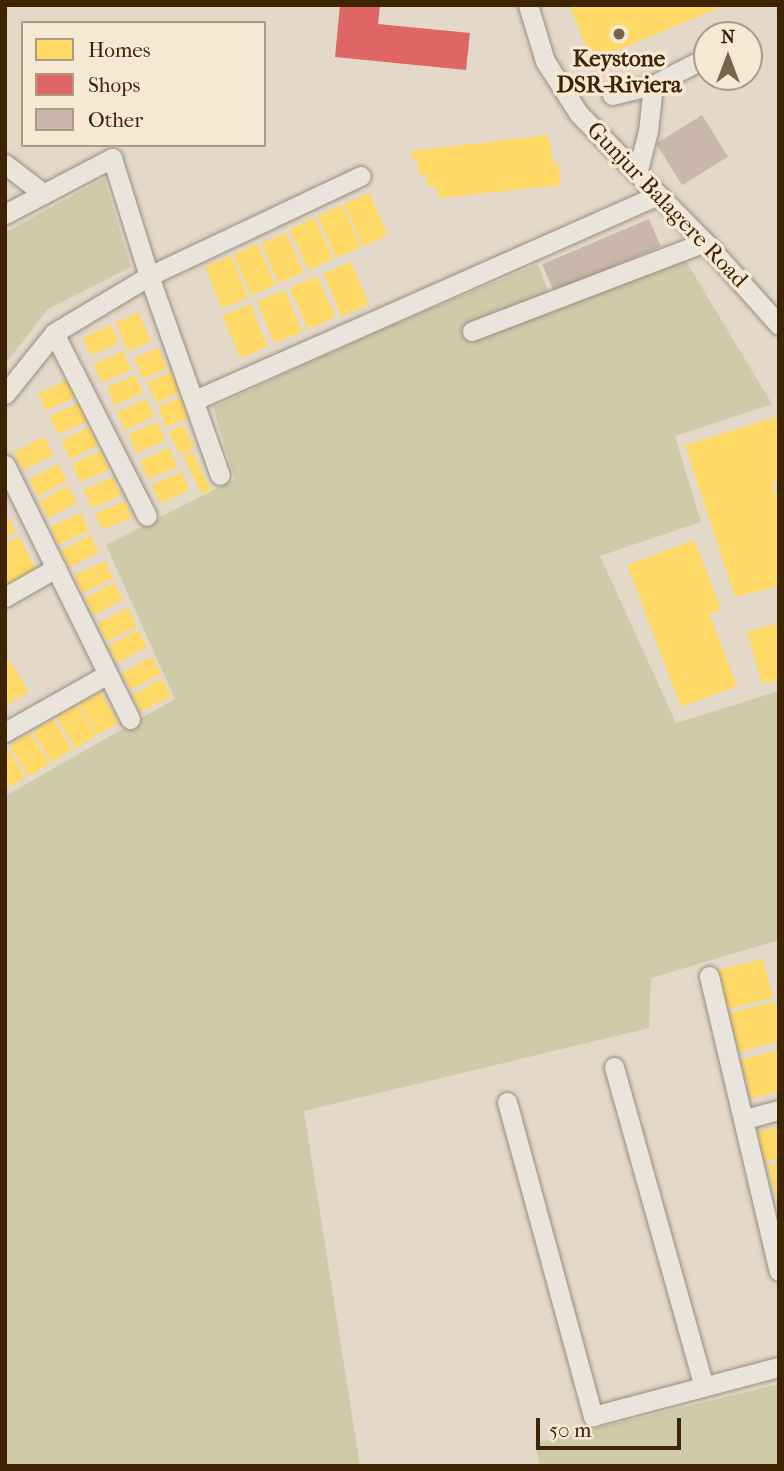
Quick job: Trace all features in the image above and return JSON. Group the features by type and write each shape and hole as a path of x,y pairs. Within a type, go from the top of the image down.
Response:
{"street":[{"name":"Gunjur Balagere Road","path":"528,5 545,61 572,104 705,242 779,325"},
{"path":"612,95 653,85 693,64"},
{"path":"637,174 648,131 653,85"},
{"path":"5,214 111,158 149,276 220,475"},
{"path":"5,164 44,194"},
{"path":"5,394 54,333 149,276 361,176"},
{"path":"195,400 658,194"},
{"path":"472,331 705,242"},
{"path":"54,333 147,516"},
{"path":"5,464 130,719"},
{"path":"5,597 56,568"},
{"path":"5,732 108,674"},
{"path":"709,976 779,1271"},
{"path":"614,1067 704,1387"},
{"path":"508,1102 593,1416 779,1367"},
{"path":"744,1119 779,1110"}],"shaded area":[{"path":"104,178 131,267 48,309 5,364 5,233"},
{"path":"683,256 772,404 675,436 701,522 600,556 676,723 779,691 779,940 651,978 649,1028 304,1111 360,1466 5,1466 5,796 175,699 106,545 235,479 213,407 382,329 538,264 553,304"},
{"path":"779,1384 779,1466 540,1466 535,1443"}],"building: Homes":[{"name":"Keystone DSR-Riviera","path":"569,5 721,5 721,7 592,61"},
{"path":"548,135 554,164 558,163 561,185 440,198 435,186 427,187 426,174 419,175 417,158 412,159 411,151"},
{"path":"369,193 388,235 363,246 344,204"},
{"path":"342,205 361,247 336,258 317,216"},
{"path":"314,218 333,259 309,270 290,229"},
{"path":"286,233 303,272 279,283 261,244"},
{"path":"257,244 275,285 252,296 233,255"},
{"path":"231,256 248,298 222,308 205,266"},
{"path":"351,262 369,304 341,316 323,274"},
{"path":"317,276 335,317 308,329 290,288"},
{"path":"285,290 302,332 274,343 257,301"},
{"path":"250,304 268,346 240,358 222,316"},
{"path":"139,313 151,342 127,351 116,322"},
{"path":"111,325 119,342 91,355 83,338"},
{"path":"158,348 167,368 143,379 134,359"},
{"path":"123,351 131,369 102,382 94,364"},
{"path":"171,372 180,392 156,403 147,383"},
{"path":"135,375 143,392 115,405 107,388"},
{"path":"67,380 75,397 46,411 38,394"},
{"path":"182,397 190,417 166,427 158,407"},
{"path":"146,399 154,416 125,430 117,413"},
{"path":"79,403 87,421 58,434 50,416"},
{"path":"779,416 779,480 772,482 779,503 779,586 735,597 685,445"},
{"path":"157,422 165,440 137,453 129,435"},
{"path":"183,425 194,447 180,455 169,432"},
{"path":"89,427 98,445 70,459 61,441"},
{"path":"44,437 53,455 23,470 14,452"},
{"path":"169,448 177,466 148,479 140,461"},
{"path":"101,451 109,469 80,482 72,464"},
{"path":"192,452 211,489 202,494 183,457"},
{"path":"58,464 67,481 38,496 29,479"},
{"path":"181,472 189,490 160,503 152,485"},
{"path":"113,477 121,495 92,508 84,490"},
{"path":"68,486 77,503 48,518 39,501"},
{"path":"125,501 132,518 102,530 95,513"},
{"path":"5,511 16,532 5,537"},
{"path":"81,513 89,530 58,545 50,527"},
{"path":"90,535 99,552 70,567 61,550"},
{"path":"19,537 37,572 9,586 5,579 5,544"},
{"path":"694,540 721,609 709,614 737,686 681,707 627,565"},
{"path":"105,561 113,578 82,593 74,575"},
{"path":"114,583 123,600 94,615 85,598"},
{"path":"128,608 137,626 107,641 98,623"},
{"path":"779,623 779,681 762,683 747,632"},
{"path":"138,630 147,647 117,663 108,646"},
{"path":"152,657 161,674 131,690 122,673"},
{"path":"10,661 29,692 8,704 5,700 5,664"},
{"path":"162,679 171,696 141,712 132,695"},
{"path":"100,691 119,722 98,735 79,704"},
{"path":"77,705 96,736 76,748 57,718"},
{"path":"53,719 72,750 52,762 33,732"},
{"path":"30,733 49,764 29,776 10,746"},
{"path":"5,745 25,777 5,789"},
{"path":"763,959 773,998 727,1009 717,970"},
{"path":"774,1002 779,1019 779,1041 739,1052 729,1013"},
{"path":"779,1050 779,1091 751,1098 741,1060"},
{"path":"779,1127 779,1158 765,1162 757,1132"},
{"path":"779,1163 779,1195 775,1196 768,1166"}],"building: Shops":[{"path":"340,5 380,5 378,24 470,33 466,70 335,57"}],"building: Other":[{"path":"702,115 728,157 682,185 656,144"},
{"path":"649,219 661,247 554,292 542,264"}],"place":[{"name":"Keystone DSR-Riviera","path":"619,34"}]}
